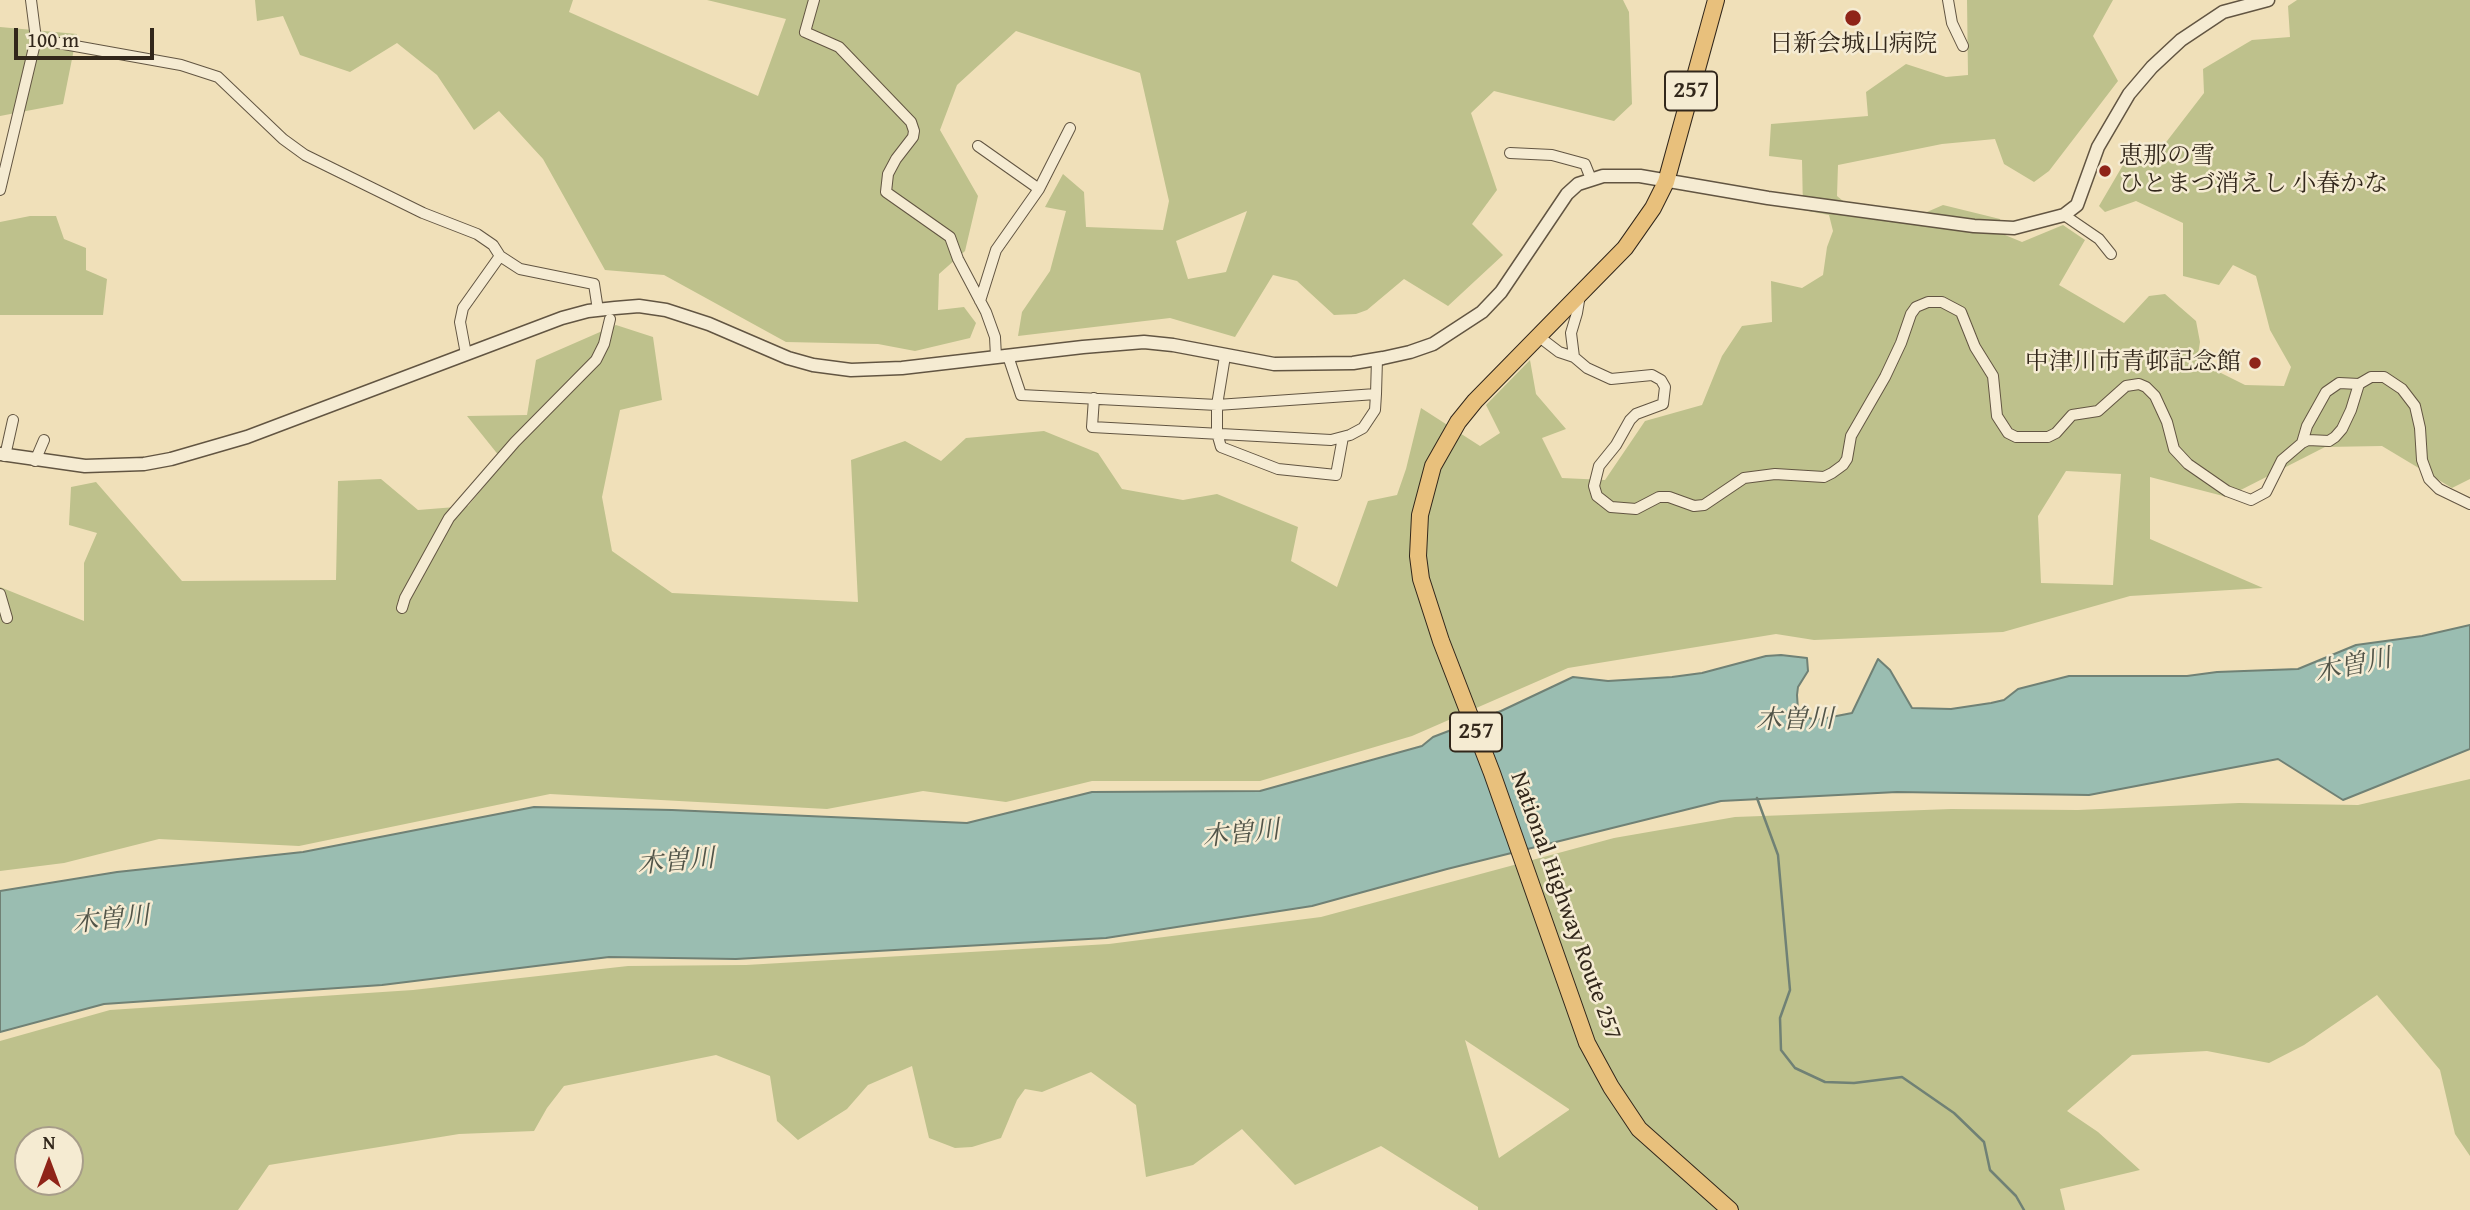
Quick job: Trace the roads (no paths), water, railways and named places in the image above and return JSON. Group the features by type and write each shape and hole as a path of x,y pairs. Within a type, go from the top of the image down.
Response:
{"highway":[{"name":"National Highway Route 257","path":"1716,0 1666,182 1653,208 1636,233 1458,422 1433,466 1420,523 1418,556 1421,579 1441,641 1492,773 1587,1043 1611,1087 1639,1129 1730,1210"}],"street":[{"path":"0,190 36,39 31,0"},
{"path":"814,0 805,32 839,47 911,121 913,137 888,174 886,192 950,237 958,260 980,301 1021,395 1217,405 1376,394"},
{"path":"1948,0 1952,23 1963,46"},
{"path":"13,420 3,455 85,466 144,464 247,437 562,318 598,310 639,306 666,310 709,324 788,358 832,368 879,370 1144,342 1173,345 1255,362 1294,365 1353,363 1377,359 1433,344 1482,312 1501,292 1557,205 1578,184 1591,179 1620,174 1974,226 2014,228 2064,215 2077,205 2098,147 2129,94 2152,67 2181,40 2223,12 2268,0"},
{"path":"36,39 181,65 218,77 282,139 304,155 414,209 477,234 493,244 500,256 520,269 593,284 598,310"},
{"path":"980,301 996,250 1039,189 1070,128"},
{"path":"978,146 1039,189"},
{"path":"1510,153 1552,155 1585,164 1591,179"},
{"path":"2064,215 2099,239 2111,254"},
{"path":"466,354 460,322 463,308 500,256"},
{"path":"1574,357 1571,333 1580,293"},
{"path":"1538,336 1559,352 1574,357 1587,368 1611,379 1651,376 1661,380 1665,387 1663,404 1636,414 1630,420 1616,445 1599,466 1594,486 1597,496 1611,507 1636,509 1659,497 1669,497 1694,506 1704,505 1744,478 1774,474 1824,477 1832,473 1847,459 1851,436 1885,377 1911,314 1916,307 1928,302 1942,302 1961,312 1975,347 1993,376 1997,416 2008,433 2016,437 2048,438 2072,415 2098,411 2126,386 2139,384 2147,387 2154,396 2167,422 2174,449 2188,464 2227,491 2251,500 2266,492 2282,460 2302,443 2335,437 2351,410 2359,384"},
{"path":"402,608 449,518 515,442 596,360 604,344 610,319"},
{"path":"1225,356 1217,405 1217,433 1222,447 1278,469 1336,475 1343,437"},
{"path":"1094,398 1092,427 1331,440 1363,428 1375,410 1377,359"},
{"path":"2302,443 2317,406 2326,392 2339,383 2359,384 2371,377 2384,377 2402,388 2412,400 2417,412 2420,450 2427,475 2439,489 2470,504"},
{"path":"35,461 44,440"},
{"path":"0,594 7,618"}],"water":[{"name":"木曽川","path":"2470,625 2470,749 2343,800 2278,759 2089,795 1897,792 1721,801 1447,869 1312,906 1106,938 736,959 609,957 382,985 104,1004 0,1032 0,891 117,872 303,852 534,807 967,823 1092,792 1260,791 1422,746 1433,737 1501,711 1573,677 1608,681 1672,677 1702,673 1766,656 1807,658 1808,671 1798,687 1798,710 1802,716 1816,720 1852,713 1878,659 1890,670 1912,708 1951,709 2004,700 2018,689 2069,676 2187,676 2217,672 2298,669 2356,645 2422,636"}],"waterway":[{"path":"1757,798 1778,855 1790,990 1780,1018 1781,1050 1795,1068 1825,1082 1854,1083 1902,1077 1954,1113 1984,1142 1990,1170 2016,1196 2024,1210"}],"place":[{"name":"日新会城山病院","path":"1853,18"},
{"name":"恵那の雪 ひとまづ消えし 小春かな","path":"2105,171"},
{"name":"中津川市青邨記念館","path":"2255,363"}]}
